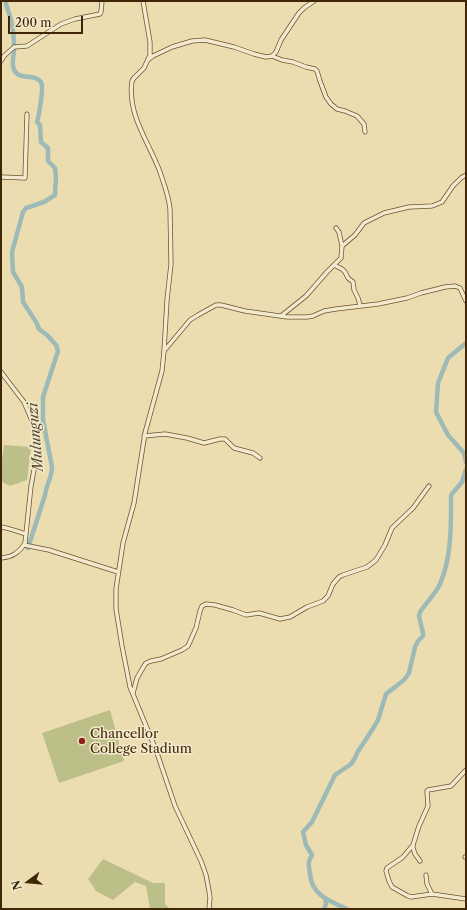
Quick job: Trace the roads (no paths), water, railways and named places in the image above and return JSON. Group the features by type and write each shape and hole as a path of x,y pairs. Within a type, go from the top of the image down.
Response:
{"street":[{"path":"1,61 4,56 14,48 28,46 61,24 75,19 100,14 102,1"},
{"path":"143,1 150,49 148,60 144,68 132,81 131,100 137,120 160,172 170,206 170,264 161,376 144,436 131,516 123,543 116,588 116,609 128,678 176,806 201,860 209,891 209,909"},
{"path":"272,56 276,52 281,40 299,13 314,1"},
{"path":"148,60 172,47 201,40 234,47 266,57 272,56 315,69 326,97 331,104 337,109 357,116 364,124 365,132"},
{"path":"1,177 25,178 27,114"},
{"path":"342,246 355,235 364,223 384,213 409,207 432,206 442,202 452,186 466,175"},
{"path":"281,316 306,296 327,272 342,258 342,246 339,232 336,228"},
{"path":"334,265 342,269 348,278 353,282 354,290 360,306"},
{"path":"164,351 190,320 214,306 221,305 245,311 281,316 308,317 324,311 380,304 440,288 455,286 460,288 466,301"},
{"path":"1,372 24,402 36,430 37,444 37,454 31,486 24,545 13,556 1,558"},
{"path":"144,436 165,434 204,443 225,439 234,448 253,453 260,458"},
{"path":"133,694 137,678 142,668 146,664 153,660 161,659 188,646 196,628 202,606 206,604 215,605 246,615 259,612 280,620 290,617 307,607 323,601 328,596 333,584 339,577 367,567 376,560 392,528 413,508 429,486"},
{"path":"1,527 7,527 26,534"},
{"path":"24,545 49,550 118,572"},
{"path":"466,770 451,786 428,791 428,806 419,826 413,845 404,857 387,868 386,871 389,882 393,888 409,896 432,894 466,900"},
{"path":"413,845 415,854 420,862"},
{"path":"426,875 426,881 432,894"}],"waterway":[{"name":"Mulunguzi","path":"6,1 13,31 13,64 15,71 21,76 38,79 42,85 42,95 37,122 40,125 41,142 48,148 48,161 55,168 56,177 55,195 44,202 26,208 23,212 12,252 13,272 22,287 23,302 39,329 56,345 58,351 43,397 43,420 52,471 28,548"},
{"path":"466,343 448,358 438,383 436,412 448,435 464,453 466,462"},
{"path":"347,909 323,897 314,888 311,881 309,866 309,860 312,855 306,845 303,832 312,822 335,775 351,764 374,727 378,720 386,694 404,680 409,673 415,647 423,636 419,616 420,612 440,584 447,562 450,540 451,495 462,482 466,469"},
{"path":"324,909 326,904 325,898"}],"place":[{"name":"Chancellor College Stadium","path":"82,741"}]}
